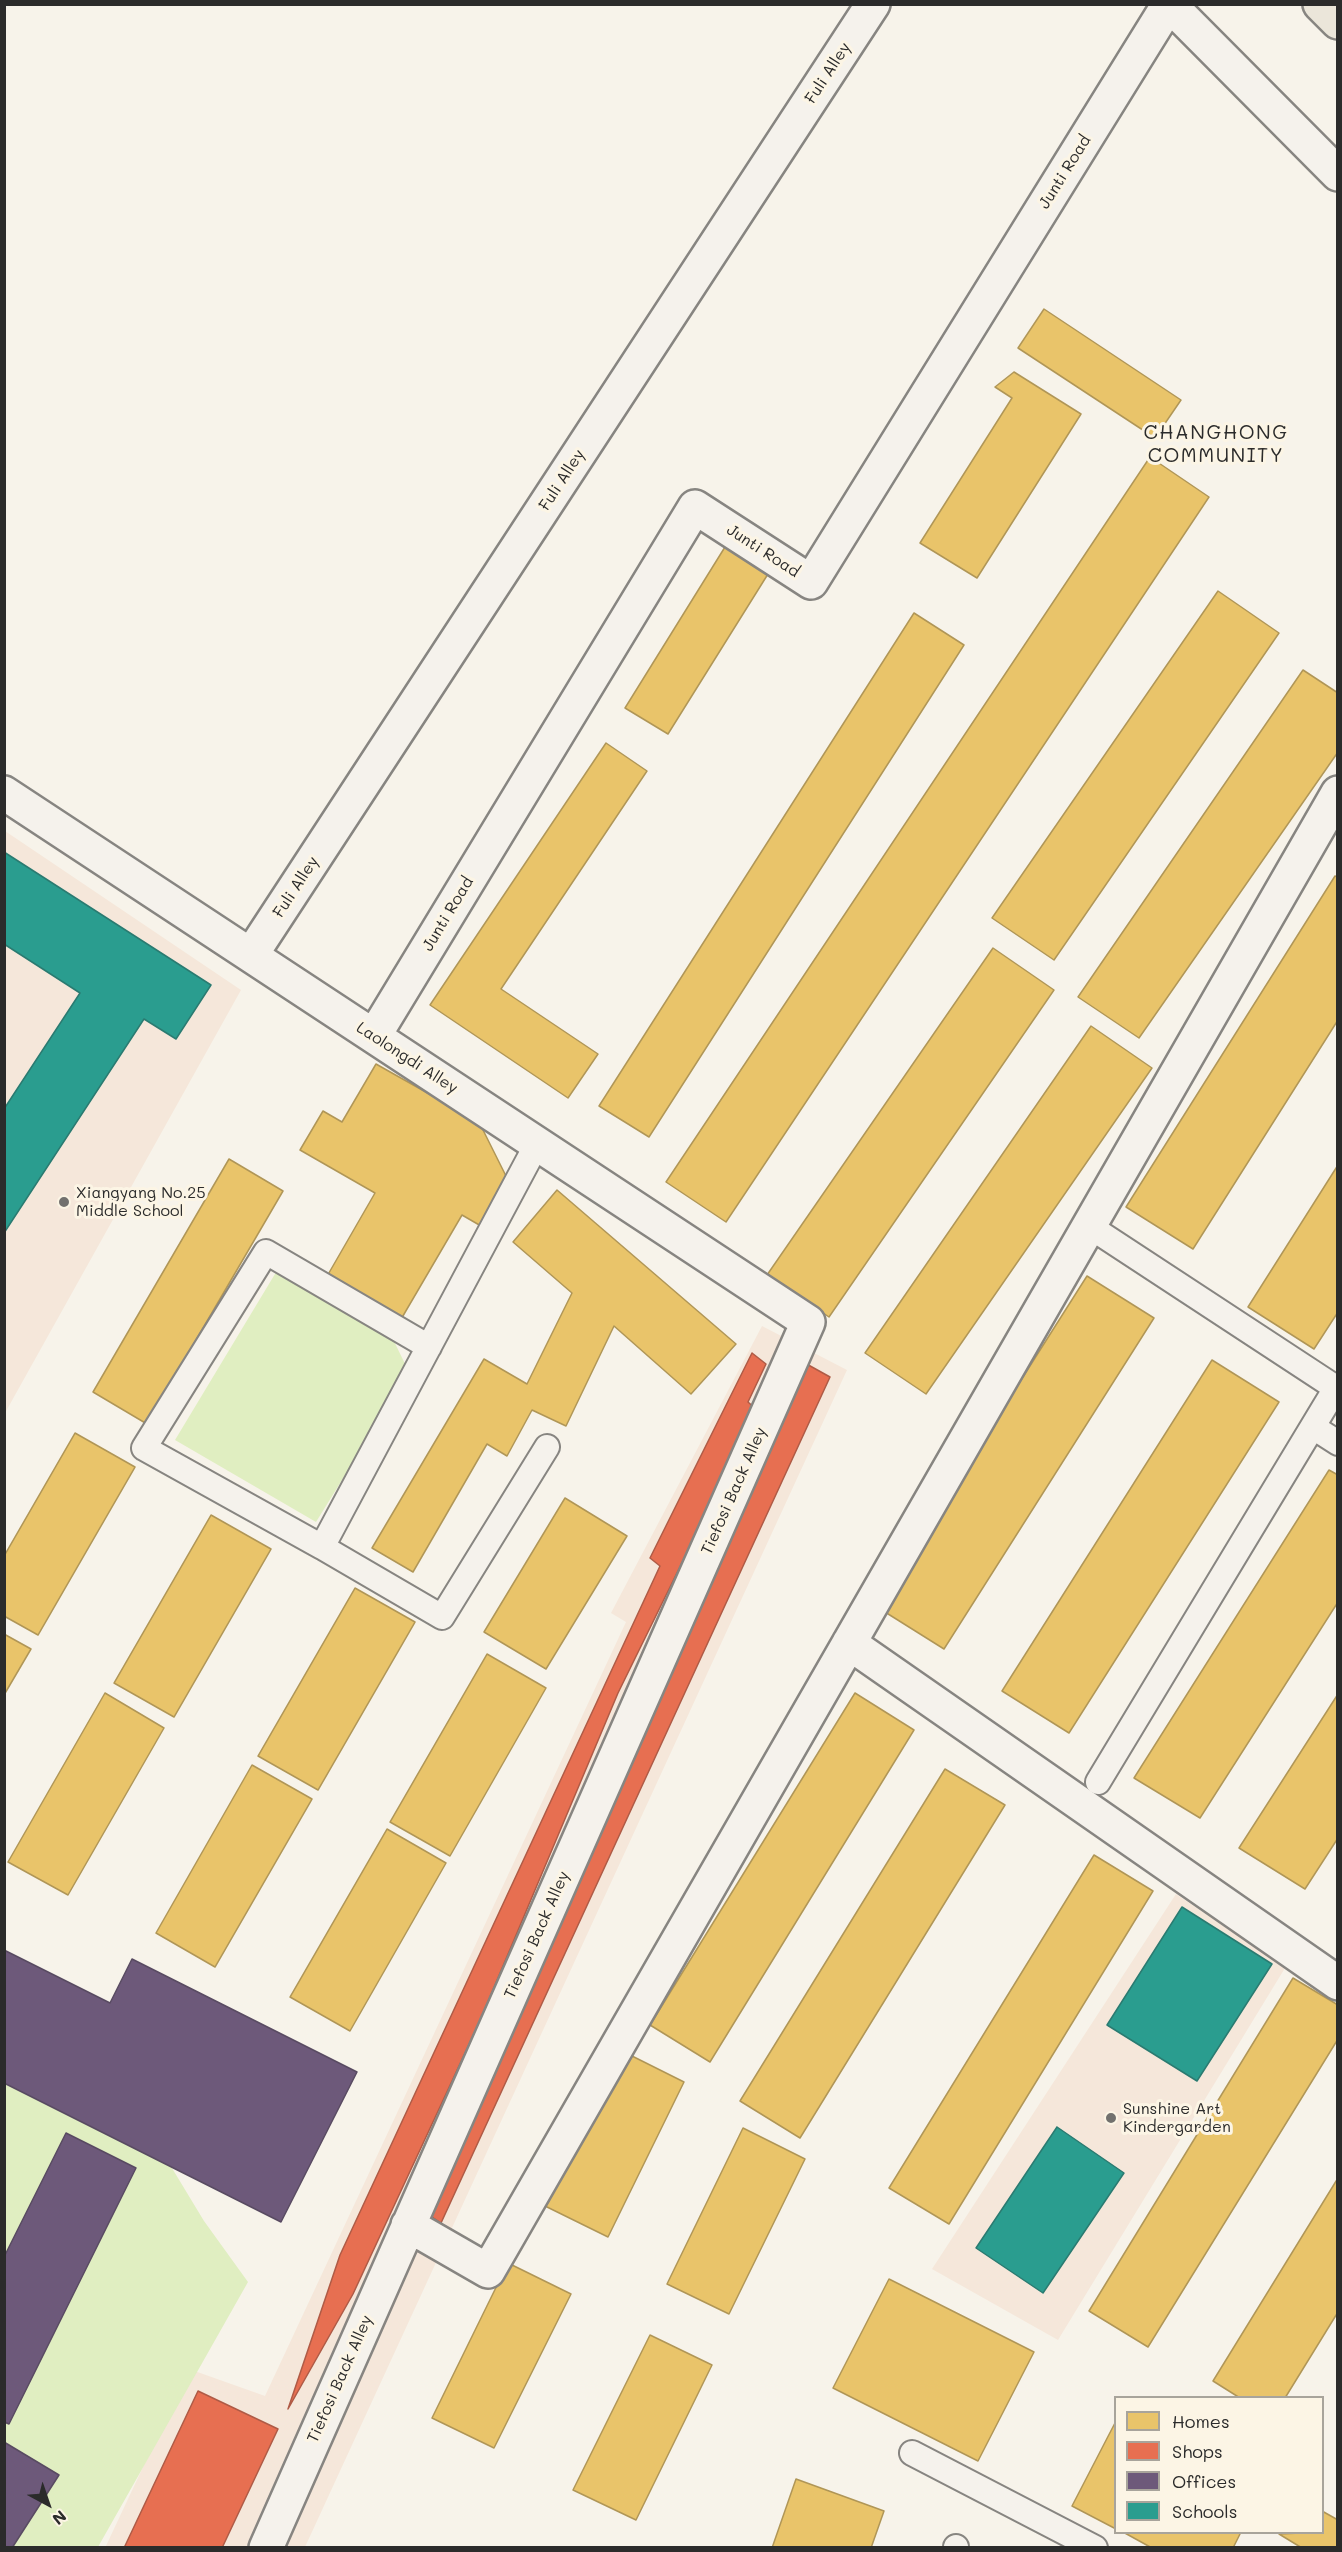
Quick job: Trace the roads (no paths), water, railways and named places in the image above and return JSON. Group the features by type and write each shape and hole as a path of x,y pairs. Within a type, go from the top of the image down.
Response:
{"highway":[{"path":"1320,4 1338,22"}],"street":[{"name":"Fuli Alley","path":"251,956 873,4"},
{"path":"1169,4 1338,174"},
{"name":"Junti Road","path":"374,1036 695,507 811,582 1169,4"},
{"name":"Laolongdi Alley","path":"4,793 808,1322"},
{"path":"408,2225 488,2271 1338,793"},
{"name":"Tiefosi Back Alley","path":"266,2547 808,1322"},
{"path":"849,1643 1338,1983"}],"lane":[{"path":"322,1547 537,1144"},
{"path":"1089,1226 1337,1387 1098,1782"},
{"path":"429,1347 266,1252 144,1448 442,1617 547,1447"},
{"path":"1313,1427 1338,1443"},
{"path":"912,2452 1095,2547"}],"place":[{"name":"Xiangyang No.25 Middle School","path":"64,1202"},
{"name":"Sunshine Art Kindergarden","path":"1111,2118"}],"district":[{"name":"CHANGHONG COMMUNITY","path":"1216,444"}]}
